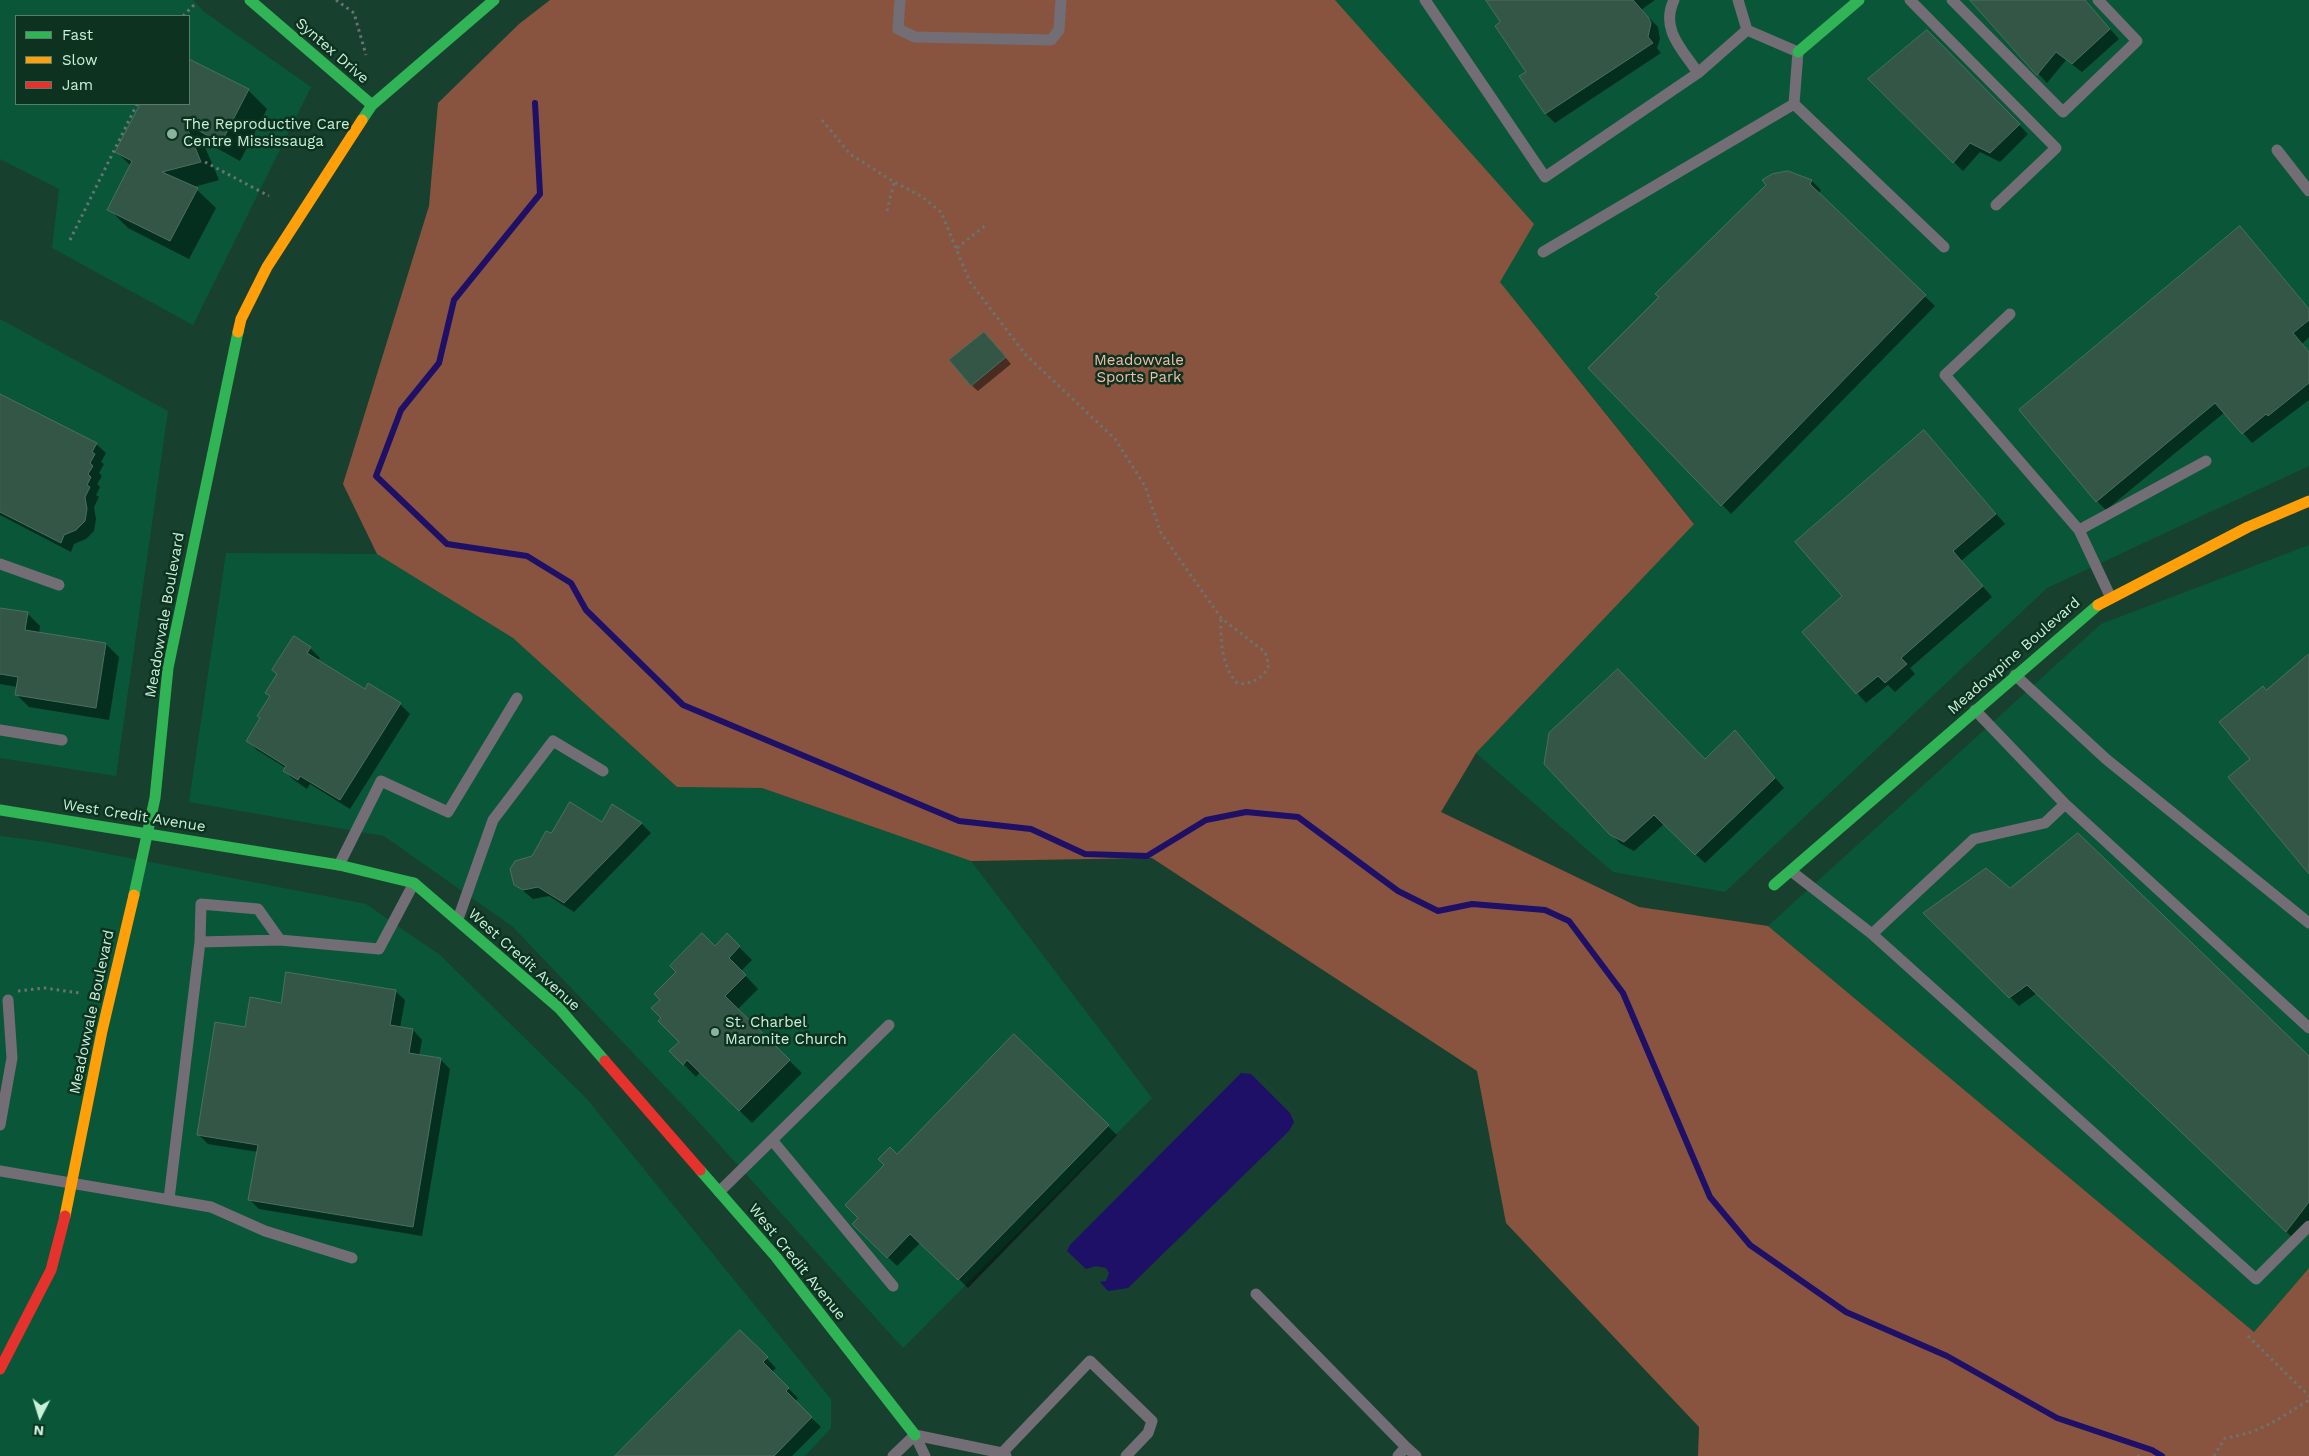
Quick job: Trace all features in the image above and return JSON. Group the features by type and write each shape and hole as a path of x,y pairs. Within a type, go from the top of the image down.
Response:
{"street":[{"name":"Syntex Drive","path":"250,0 372,106"},
{"name":"Meadowvale Boulevard","path":"0,1369 51,1270 74,1184 102,1031 155,798 168,668 241,319 266,267 372,106 494,0"},
{"path":"1798,52 1859,0"},
{"name":"Meadowpine Boulevard","path":"1774,885 2091,608 2248,527 2309,501"},
{"name":"West Credit Avenue","path":"0,810 339,865 414,883 559,1008 776,1257 915,1434"}],"lane":[{"path":"900,0 898,29 915,37 1004,41 1051,40 1059,30 1061,0"},
{"path":"1425,0 1546,177 1698,73 1747,30"},
{"path":"1674,0 1668,12 1670,30 1698,73"},
{"path":"1738,0 1747,30 1798,52 1794,104"},
{"path":"1910,0 2056,148 1996,205"},
{"path":"1952,0 2063,112 2137,41 2098,0"},
{"path":"1794,104 1944,247"},
{"path":"1543,252 1794,104"},
{"path":"2277,150 2309,191"},
{"path":"2010,314 1945,375 2079,530 2111,598"},
{"path":"2079,530 2206,461"},
{"path":"0,564 58,585"},
{"path":"2015,675 2106,759 2309,923"},
{"path":"339,865 381,781 448,812 517,698"},
{"path":"1975,710 2065,804 2309,1028"},
{"path":"0,730 62,740"},
{"path":"457,921 493,820 553,741 603,771"},
{"path":"1872,934 1974,838 2045,823 2065,804"},
{"path":"1790,870 1872,934 2256,1279 2309,1226"},
{"path":"200,942 280,940 379,949 414,883"},
{"path":"169,1199 200,942 201,904 258,909 280,940"},
{"path":"0,1124 12,1058 8,1000"},
{"path":"719,1192 889,1025"},
{"path":"772,1140 894,1286"},
{"path":"0,1171 169,1199 210,1208 266,1231 352,1258"},
{"path":"1256,1294 1416,1456"},
{"path":"915,1434 1004,1454 1090,1361 1152,1421 1148,1433 1126,1456"},
{"path":"894,1456 915,1434"},
{"path":"915,1434 925,1456"},
{"path":"1398,1456 1406,1447"}],"path":[{"path":"336,0 354,13 366,55"},
{"path":"184,15 195,4"},
{"path":"70,240 137,105"},
{"path":"822,120 850,154 894,182 921,196 942,212 970,282 1026,354 1115,439 1145,486 1161,533 1220,618 1266,652 1269,665 1263,676 1251,683 1238,684 1231,677 1220,638 1220,618"},
{"path":"205,162 269,196"},
{"path":"887,211 894,182"},
{"path":"957,248 986,226"},
{"path":"16,991 44,988 80,994"},
{"path":"2248,1336 2309,1396"},
{"path":"2214,1456 2224,1438 2249,1434 2267,1426 2309,1400"},
{"path":"2136,1456 2142,1456"}],"shaded area":[{"path":"0,0 193,0 203,11 311,87 193,325 52,248 59,189 0,159"},
{"path":"1335,0 2309,0 2309,466 2047,588 1725,892 1613,872 1476,753 1694,523 1500,282"},
{"path":"0,319 168,411 116,776 0,758"},
{"path":"2309,545 2309,1268 2254,1332 1768,926 2101,624"},
{"path":"226,553 377,554 513,638 677,787 762,788 971,861 1152,1098 903,1348 697,1120 513,927 384,836 189,802"},
{"path":"0,836 47,842 366,904 440,955 586,1098 831,1399 831,1428 805,1456 0,1456"},
{"path":"1241,1073 1251,1074 1290,1113 1294,1122 1289,1131 1128,1288 1108,1291 1100,1282 1106,1281 1109,1273 1106,1268 1096,1266 1086,1269 1067,1251 1070,1245"}],"green space":[{"name":"Meadowvale Sports Park","path":"550,0 1335,0 1534,224 1500,282 1694,524 1476,753 1441,812 1639,907 1768,926 2254,1332 2309,1268 2309,1456 1698,1456 1699,1427 1506,1223 1477,1071 1152,858 971,861 762,788 677,787 513,638 377,554 343,484 429,206 438,103 519,24"}],"building":[{"path":"1486,0 1633,0 1651,23 1648,37 1653,43 1545,114 1519,76 1526,72 1495,26 1500,22"},
{"path":"1970,0 2085,0 2110,29 2072,64 2056,52 2037,75"},
{"path":"1927,30 2020,124 1990,153 1970,143 1953,163 1868,79"},
{"path":"190,60 249,89 221,143 185,123 201,162 162,172 198,188 170,241 107,210 132,161 115,152 139,105 190,105"},
{"path":"1788,171 1812,180 1810,184 1926,295 1721,506 1588,368 1659,297 1655,294 1766,185 1762,180 1772,174"},
{"path":"2240,226 2309,309 2309,320 2293,333 2309,352 2309,383 2242,434 2215,403 2096,502 2019,410"},
{"path":"984,332 1006,357 971,386 949,360"},
{"path":"0,394 97,443 92,452 95,454 90,463 93,466 88,474 91,477 87,485 90,487 85,497 87,509 85,521 76,530 64,535 61,543 0,512"},
{"path":"1924,430 1996,514 1953,551 1983,586 1901,658 1907,664 1885,683 1878,676 1856,694 1802,632 1842,596 1795,542"},
{"path":"0,608 28,612 25,630 106,643 96,708 15,695 18,677 0,674"},
{"path":"294,636 311,647 307,653 365,689 368,683 401,703 340,800 300,776 298,780 283,771 286,766 246,741 260,718 257,716 270,696 265,693 277,674 272,670"},
{"path":"2309,654 2309,874 2228,777 2250,759 2219,722 2263,686 2266,690"},
{"path":"1618,669 1705,759 1735,730 1775,778 1695,855 1654,815 1624,842 1610,835 1544,764 1549,733"},
{"path":"570,802 602,822 612,804 642,823 564,903 538,887 523,890 514,885 510,869 515,861 532,856 546,831 551,833"},
{"path":"2078,833 2309,1056 2309,1202 2286,1232 2027,985 2009,998 1923,913 1986,868 2010,888"},
{"name":"St. Charbel Maronite Church","path":"702,933 715,946 727,933 740,946 729,958 746,975 725,996 790,1060 739,1111 687,1060 683,1065 669,1051 679,1042 658,1021 661,1018 651,1008 660,1000 654,994 676,972 670,966"},
{"path":"286,972 396,990 390,1025 413,1029 409,1053 441,1058 413,1227 248,1200 258,1145 197,1135 215,1022 245,1027 250,997 281,1003"},
{"path":"1014,1034 1109,1125 958,1280 910,1234 887,1258 852,1224 858,1218 845,1205 884,1165 878,1159 890,1147 897,1154"},
{"path":"740,1330 768,1357 763,1362 789,1388 786,1391 812,1417 774,1456 615,1456"}],"waterway":[{"path":"535,103 540,194 454,300 439,363 401,410 376,476 447,544 527,556 571,583 586,610 683,705 959,821 1031,829 1085,854 1147,856 1206,820 1246,812 1298,817 1398,891 1438,911 1472,904 1545,910 1569,921 1623,993 1710,1197 1750,1245 1846,1312 1947,1356 2057,1418 2152,1450 2162,1456"}],"traffic: fast":[{"path":"250,0 372,105"},
{"path":"362,120 372,105 494,0"},
{"path":"1798,52 1859,0"},
{"path":"134,895 155,798 168,668 238,332"},
{"path":"1774,885 2098,605"},
{"path":"0,810 339,865 414,883 559,1008 605,1061"},
{"path":"700,1170 776,1257 915,1435"}],"traffic: slow":[{"path":"238,332 241,319 267,267 362,120"},
{"path":"2098,605 2248,527 2309,501"},
{"path":"65,1216 102,1031 134,895"}],"traffic: jam":[{"path":"605,1061 700,1170"},
{"path":"0,1369 51,1270 65,1216"}],"place":[{"name":"The Reproductive Care Centre Mississauga","path":"172,134"},
{"name":"St. Charbel Maronite Church","path":"715,1032"}]}
